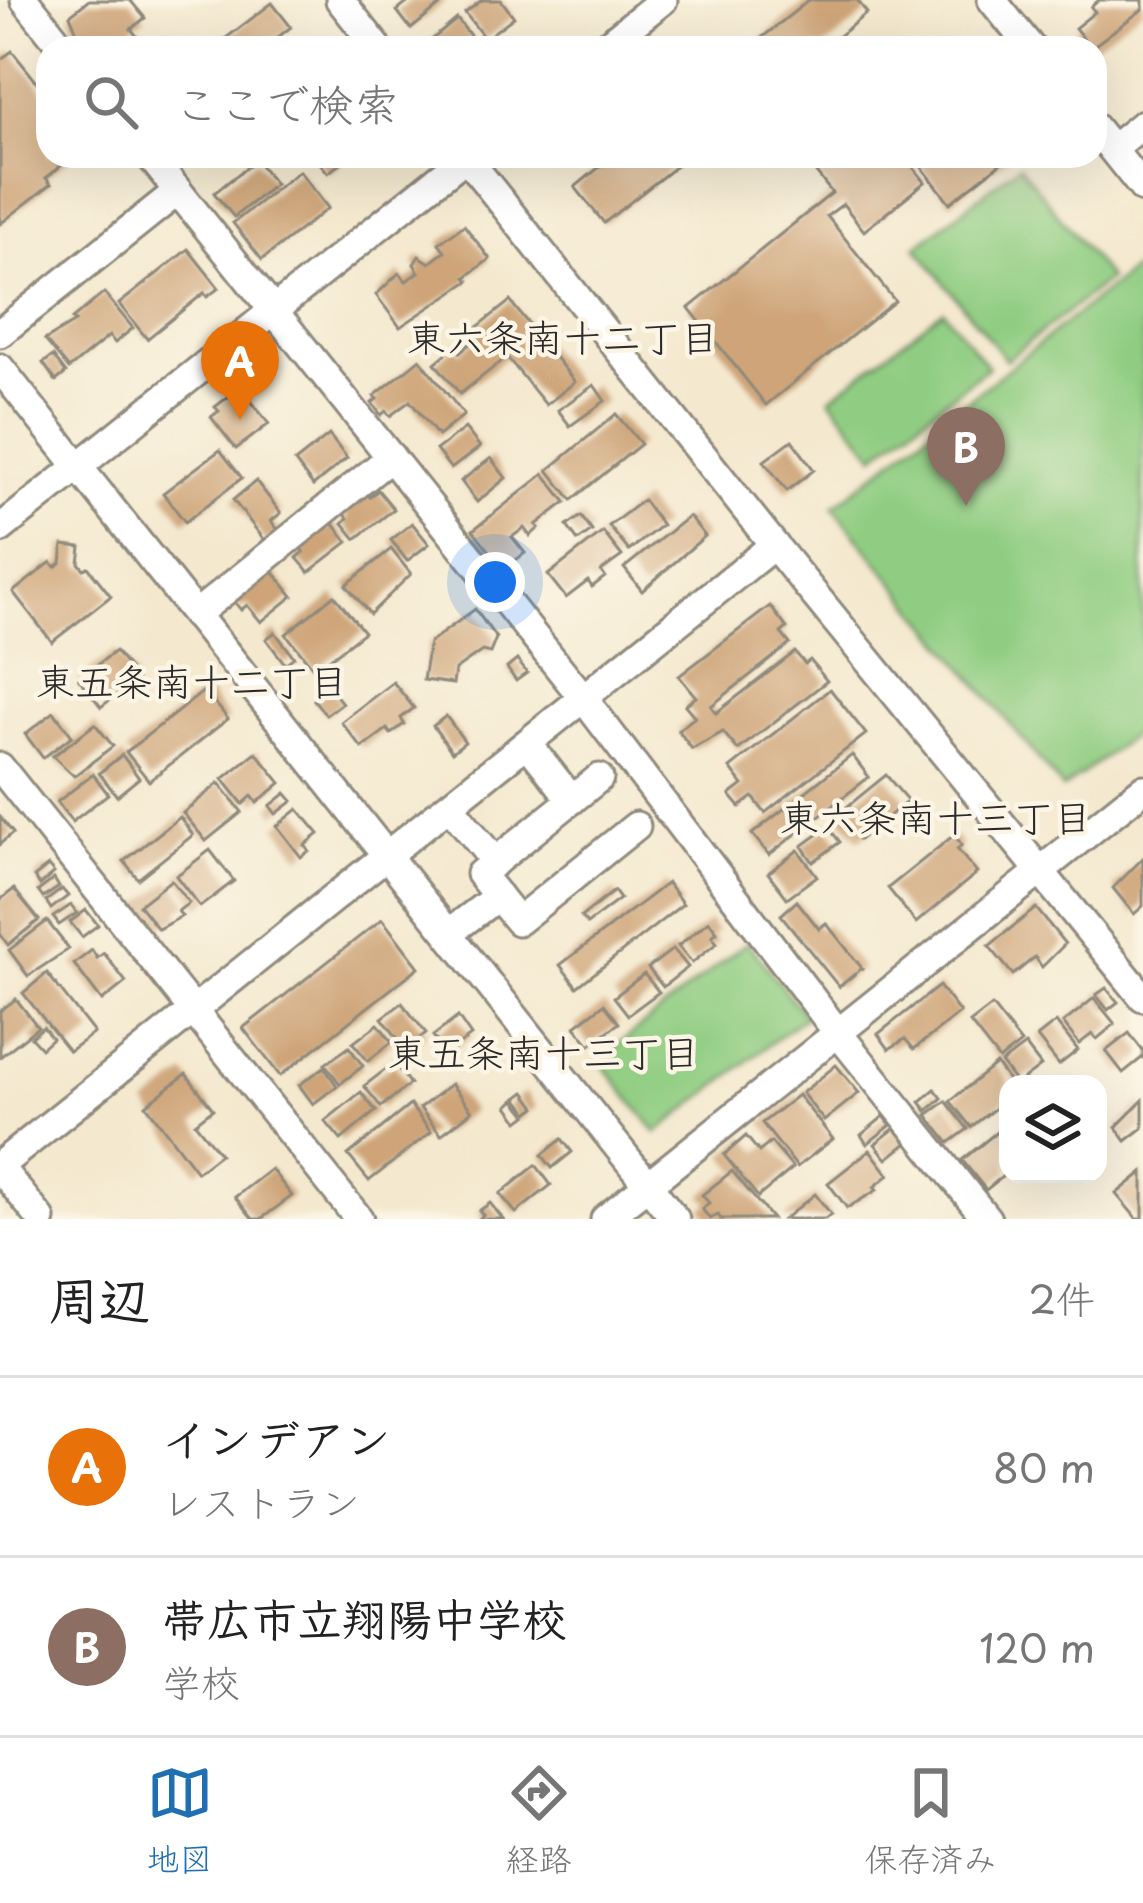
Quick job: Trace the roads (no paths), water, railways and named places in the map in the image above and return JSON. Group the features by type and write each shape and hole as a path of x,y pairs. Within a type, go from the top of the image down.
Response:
{"street":[{"path":"25,0 54,36"},
{"path":"340,0 368,36"},
{"path":"617,36 658,2"},
{"path":"1006,5 1023,36"},
{"path":"1107,138 1143,124"},
{"path":"1107,144 1143,188"},
{"path":"160,168 584,699 838,1034 986,1219"},
{"path":"0,529 451,168"},
{"path":"476,168 774,545 1143,997"},
{"path":"0,333 178,191"},
{"path":"1,371 675,1219"},
{"path":"195,615 391,457"},
{"path":"41,1219 0,1167 774,545"},
{"path":"528,744 572,800"},
{"path":"0,767 359,1219"},
{"path":"599,778 480,874 518,921 636,826"},
{"path":"605,1219 1143,789"},
{"path":"450,806 495,862"},
{"path":"449,933 498,896"}],"place":[{"name":"インデアン","path":"240,420"},
{"name":"帯広市立翔陽中学校","path":"966,506"}],"district":[{"name":"東六条南十二丁目","path":"563,338"},
{"name":"東五条南十二丁目","path":"192,682"},
{"name":"東六条南十三丁目","path":"936,818"},
{"name":"東五条南十三丁目","path":"544,1053"}]}
